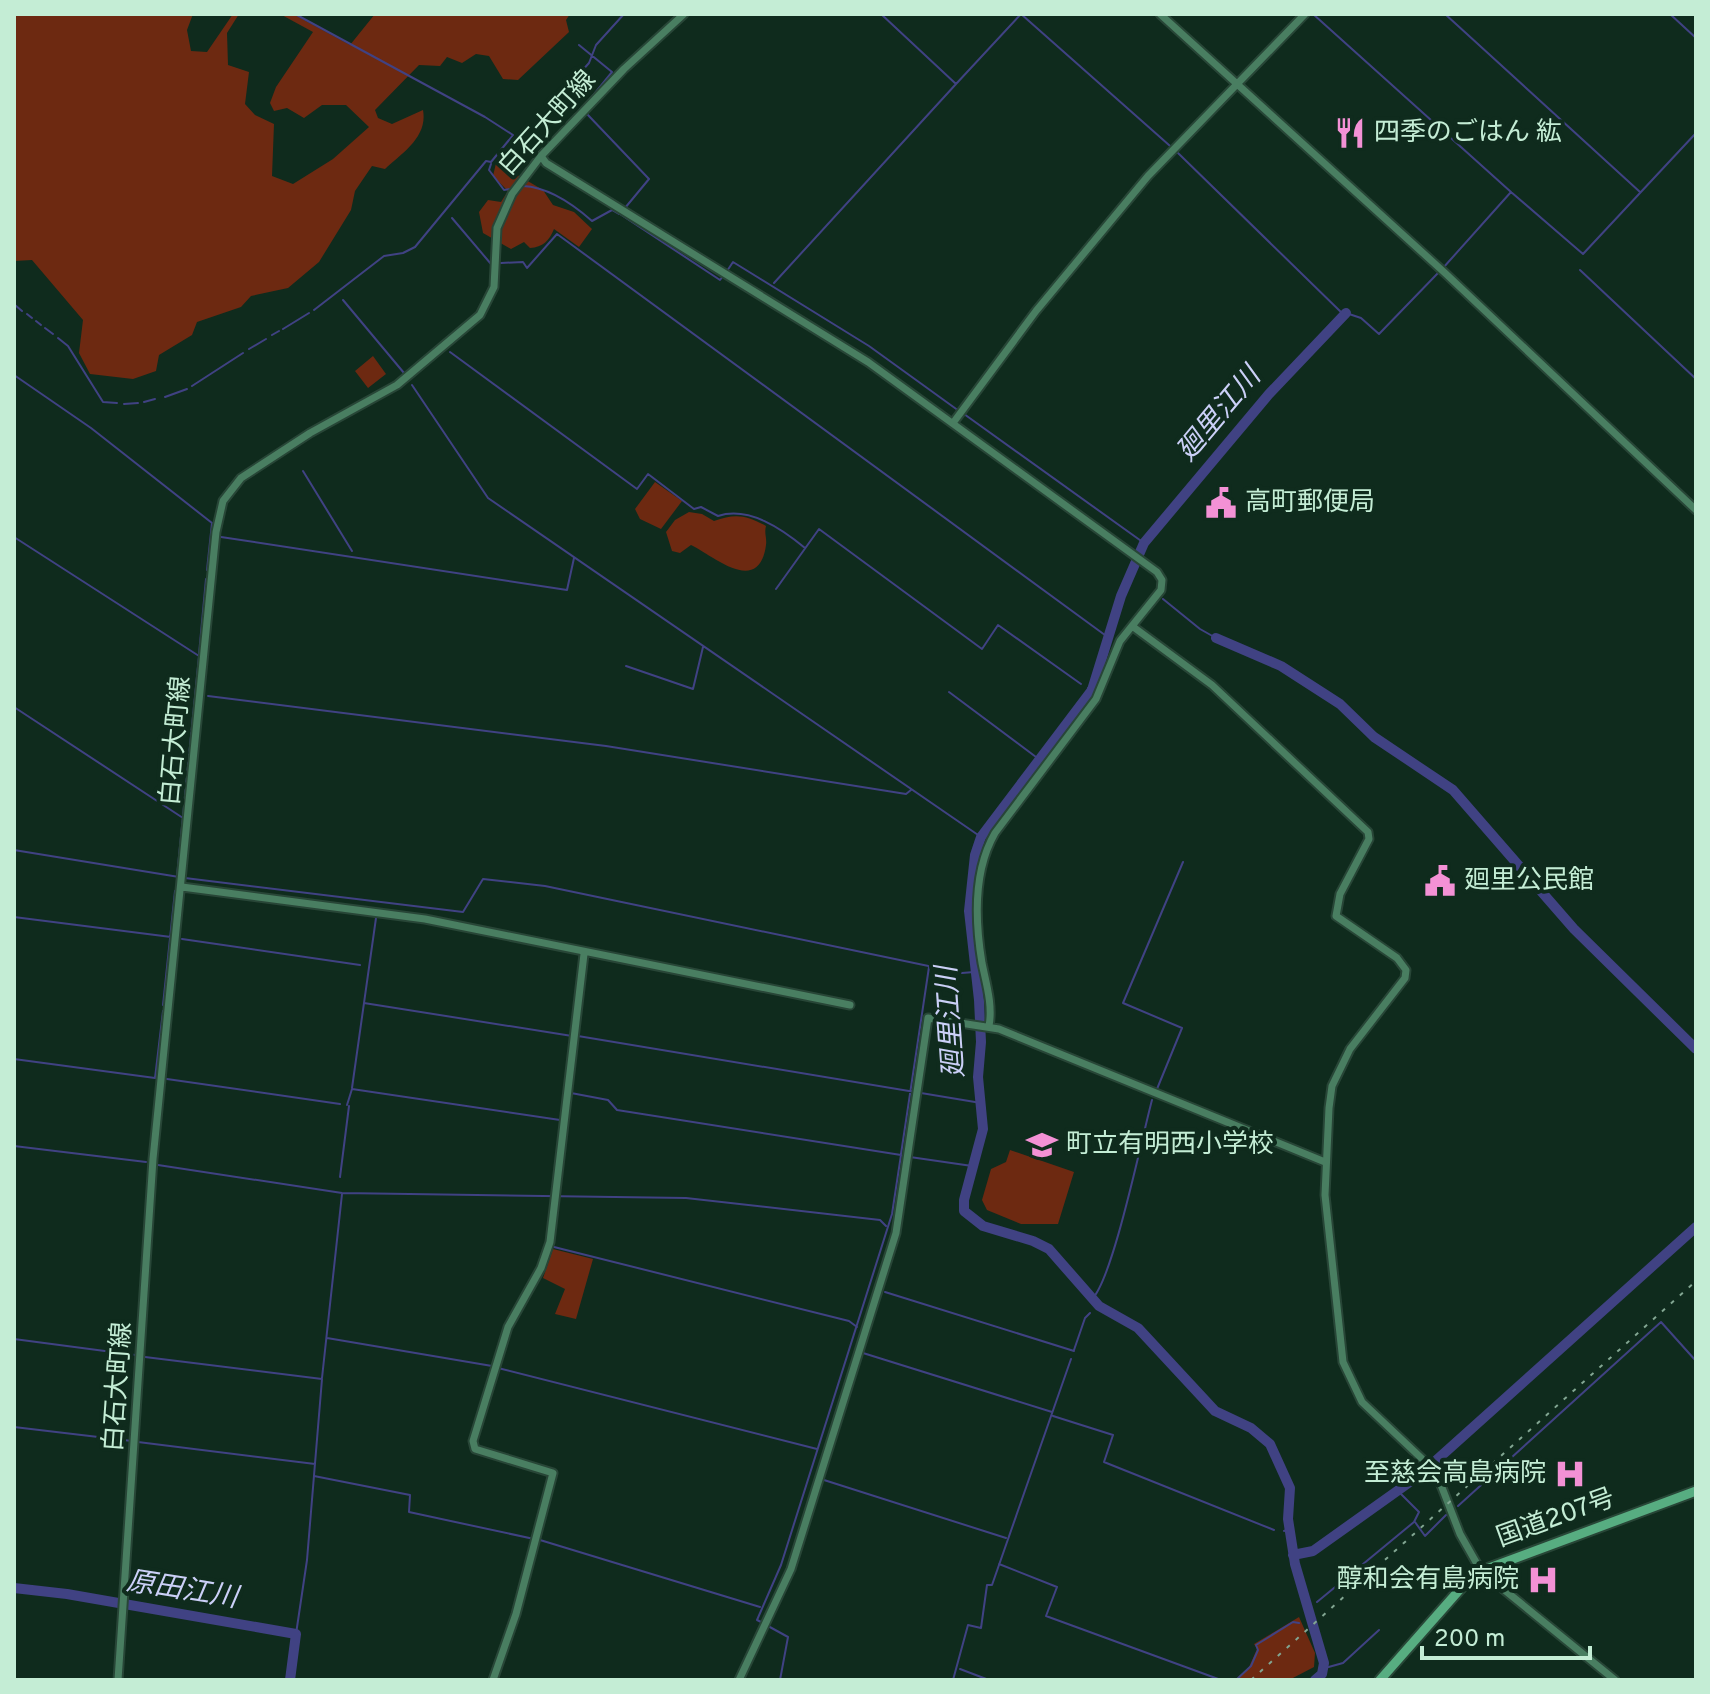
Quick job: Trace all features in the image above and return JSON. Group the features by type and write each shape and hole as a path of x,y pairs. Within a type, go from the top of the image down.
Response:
{"highway":[{"name":"国道207号","path":"1380,1680 1449,1600 1481,1571 1696,1491"}],"street":[{"name":"白石大町線","path":"118,1680 125,1612 153,1159 216,532 223,501 241,478 310,433 397,385 480,315 489,303 496,279 497,228 502,211 541,156 624,69 684,14"},
{"path":"1160,14 1441,270 1696,510"},
{"path":"953,423 1036,311 1175,149 1305,14"},
{"path":"541,156 546,163 868,362 1157,572 1163,585 1120,641 1096,699 995,833 983,856 978,937 990,1004 988,1026"},
{"path":"1132,626 1212,685 1370,836 1340,894 1336,916 1404,964 1405,978 1340,1066 1329,1108 1325,1162 1332,1282 1341,1350 1351,1382 1362,1402 1436,1472 1460,1534 1481,1571 1615,1680"},
{"path":"182,886 425,919 584,954 850,1005"},
{"path":"493,1680 516,1614 553,1473 475,1449 473,1441 508,1327 544,1259 557,1195 562,1120 584,954"},
{"path":"739,1680 791,1569 896,1233 928,1018 988,1026 1325,1162"}],"shaded area":[{"path":"14,14 193,14 187,30 191,51 207,52 233,14 239,14 227,33 228,65 249,72 245,104 255,115 274,124 272,176 293,184 333,159 369,127 346,105 322,105 304,118 287,108 274,111 270,103 276,87 313,32 280,14 293,14 350,45 375,14 570,14 566,20 569,32 518,80 503,79 489,56 476,54 462,63 447,57 440,66 419,65 375,110 378,118 392,124 423,110 424,120 418,136 385,169 372,166 355,191 351,210 319,262 288,288 251,296 241,307 197,322 192,335 159,355 156,371 133,379 90,374 79,353 83,320 32,260 14,261"},
{"path":"501,157 507,169 543,190 553,205 574,212 592,229 579,247 554,229 545,243 530,248 524,242 511,249 483,233 479,212 488,200 501,202 508,191 493,176 497,159"},
{"path":"373,356 386,374 368,388 355,371"},
{"path":"655,482 682,501 661,529 640,519 635,509"},
{"path":"689,512 702,514 714,521 741,516 766,526 762,561 754,569 744,571 722,563 691,545 680,553 672,551 666,532 675,520"},
{"path":"1010,1150 1074,1172 1058,1224 1021,1224 987,1210 982,1200 991,1169 1006,1162"},
{"path":"553,1249 593,1259 576,1319 555,1314 565,1289 543,1278"},
{"path":"1299,1617 1315,1653 1314,1667 1289,1680 1235,1680 1249,1667 1257,1649 1254,1644"}],"waterway":[{"path":"295,14 485,117 513,135 509,140 523,147 536,122 589,63 596,45 624,14"},
{"path":"881,14 956,84 1021,14"},
{"path":"1021,14 1178,153 1344,315"},
{"path":"1313,14 1511,192"},
{"path":"1445,14 1640,192"},
{"path":"1670,14 1696,38"},
{"path":"579,45 612,72 587,103"},
{"path":"774,283 956,84"},
{"path":"587,114 649,179 620,214 720,280 723,276"},
{"path":"1443,268 1511,192 1583,254 1696,133"},
{"path":"314,310 384,256 403,253 415,247 486,161 491,162 509,140"},
{"path":"491,164 489,170 504,190 510,189"},
{"path":"523,186 560,198 592,221 612,210 619,214"},
{"path":"452,218 491,264"},
{"path":"501,263 523,262 527,268 557,234 1109,638"},
{"path":"727,271 733,262 869,346 959,411"},
{"path":"1580,270 1696,379"},
{"path":"1346,313 1361,318 1379,334 1438,273"},
{"path":"343,300 404,373"},
{"path":"15,305 22,311"},
{"path":"283,329 309,313"},
{"name":"廻里江川","path":"1315,1680 1322,1674 1324,1663 1295,1564 1288,1519 1290,1488 1270,1444 1251,1428 1215,1411 1138,1328 1099,1306 1049,1249 983,1226 964,1211 964,1200 983,1129 978,1077 981,1042 979,1000 969,911 975,855 981,837 1092,690 1121,596 1144,543 1269,394 1346,313"},
{"path":"27,314 32,318"},
{"path":"36,321 41,325"},
{"path":"45,328 53,334"},
{"path":"272,335 279,331"},
{"path":"58,338 68,346 103,402 117,403"},
{"path":"249,349 266,339"},
{"path":"450,352 637,489 648,474 694,509 701,507 718,516 741,514 753,517 776,527 805,548"},
{"path":"192,386 243,353"},
{"path":"14,375 91,428 212,523 207,570"},
{"path":"412,385 488,498 981,837"},
{"path":"165,397 187,389"},
{"path":"144,402 155,399"},
{"path":"124,404 138,403"},
{"path":"964,414 1144,543"},
{"path":"303,471 352,551"},
{"path":"776,589 819,529 982,649 998,625 1081,684"},
{"path":"14,537 199,656 177,876"},
{"path":"221,537 567,590 574,558"},
{"path":"199,654 206,579"},
{"path":"1163,599 1216,638"},
{"path":"1216,638 1281,666 1340,704 1374,737 1453,790 1574,929 1696,1049"},
{"path":"626,666 693,689 703,647"},
{"name":"廻里江川","path":"1088,688 1092,690"},
{"path":"949,692 1040,760"},
{"path":"208,696 606,746 906,794 911,790"},
{"path":"14,707 183,818"},
{"path":"14,850 179,877"},
{"path":"1157,1089 1182,1028 1123,1003 1183,862"},
{"path":"185,878 463,912 483,879 545,886 962,973 974,972"},
{"path":"163,1005 175,891"},
{"path":"14,917 171,937"},
{"path":"352,1088 376,918"},
{"path":"182,939 360,965"},
{"path":"901,1154 929,967"},
{"path":"364,1003 572,1036"},
{"path":"14,1059 155,1078 163,1011"},
{"path":"578,1036 981,1103"},
{"path":"167,1079 340,1104"},
{"path":"347,1105 352,1089 560,1120"},
{"path":"571,1093 608,1100 617,1110 901,1155 892,1214 781,1565 757,1620 763,1623"},
{"path":"1092,1299 1109,1265 1118,1237 1152,1100"},
{"path":"340,1177 349,1106"},
{"path":"14,1146 146,1162"},
{"path":"910,1157 972,1166"},
{"path":"158,1165 342,1193 686,1198 880,1220 886,1226"},
{"path":"322,1378 342,1194"},
{"path":"1293,1555 1313,1551 1421,1474 1696,1227"},
{"path":"554,1247 849,1321 857,1327"},
{"path":"885,1292 1074,1351"},
{"path":"1074,1350 1085,1318 1090,1313"},
{"path":"1458,1506 1661,1322 1696,1361"},
{"path":"327,1338 492,1366"},
{"path":"14,1339 135,1355"},
{"path":"863,1353 1052,1412"},
{"path":"145,1357 322,1379 307,1560 296,1634"},
{"path":"953,1680 968,1625 981,1628 987,1585 992,1585 1071,1359"},
{"path":"498,1368 817,1449"},
{"path":"1053,1416 1113,1435 1104,1462 1274,1530"},
{"path":"14,1427 132,1441"},
{"path":"138,1442 315,1464"},
{"path":"314,1476 410,1495 409,1512 534,1539"},
{"path":"824,1480 1006,1538"},
{"path":"1317,1602 1414,1522 1419,1512 1398,1491"},
{"path":"1415,1522 1425,1536 1446,1515"},
{"name":"廻里江川","path":"1284,1531 1289,1529"},
{"path":"540,1540 760,1607"},
{"path":"999,1564 1057,1587 1046,1616 1221,1680"},
{"name":"原田江川","path":"14,1588 67,1594 296,1634 290,1680"},
{"path":"1236,1680 1251,1666 1258,1650 1256,1645 1293,1622 1299,1623"},
{"path":"768,1626 788,1637 780,1680"},
{"path":"1325,1668 1343,1663 1379,1630"},
{"path":"960,1669 989,1680"}],"railway":[{"path":"1251,1680 1696,1281"}],"place":[{"name":"四季のごはん 紘","path":"1350,133"},
{"name":"高町郵便局","path":"1221,503"},
{"name":"廻里公民館","path":"1440,881"},
{"name":"町立有明西小学校","path":"1042,1145"},
{"name":"至慈会高島病院","path":"1570,1474"},
{"name":"醇和会有島病院","path":"1543,1580"}]}
